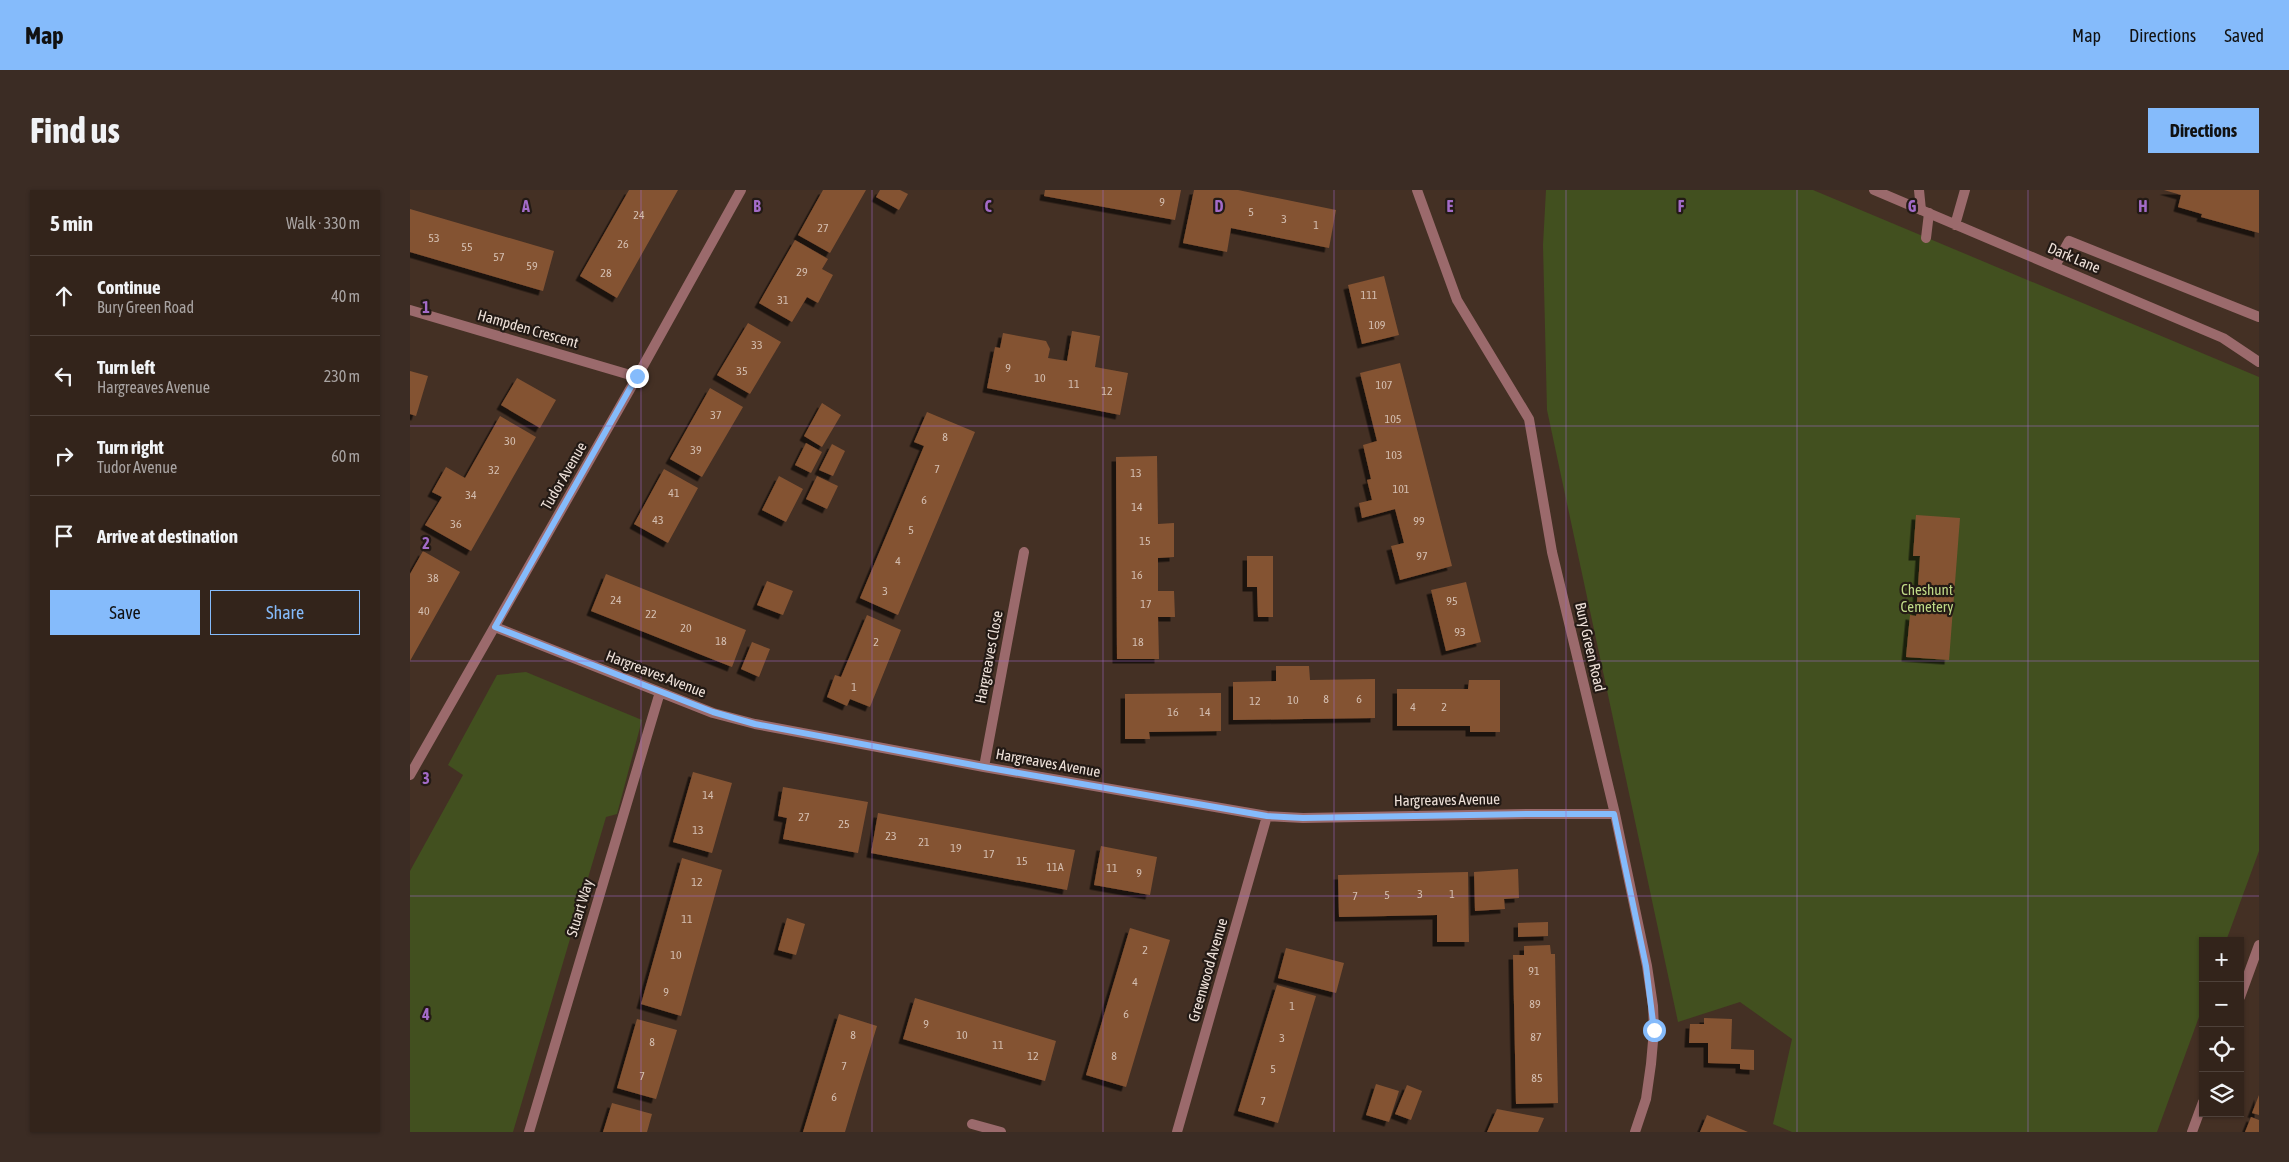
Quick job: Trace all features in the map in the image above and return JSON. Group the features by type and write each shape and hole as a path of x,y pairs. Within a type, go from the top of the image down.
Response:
{"street":[{"name":"Tudor Avenue","path":"410,774 741,190"},
{"name":"Bury Green Road","path":"1417,190 1457,300 1529,419 1552,552 1614,814 1653,1006 1654,1030 1651,1064 1646,1099 1635,1132"},
{"name":"Dark Lane","path":"1874,190 2223,338 2259,362"},
{"path":"1919,190 1925,211 1926,238"},
{"path":"1955,225 1965,190"},
{"path":"2055,266 2069,241 2259,317"},
{"name":"Hampden Crescent","path":"410,310 637,376"},
{"name":"Hargreaves Close","path":"984,767 1024,552"},
{"name":"Hargreaves Avenue","path":"495,627 713,712 755,724 984,767 1267,816 1303,818 1614,814"},
{"name":"Stuart Way","path":"529,1132 660,692"},
{"name":"Greenwood Avenue","path":"1177,1132 1267,816"},
{"path":"2244,987 2259,945"},
{"path":"2192,1132 2199,1113"},
{"path":"972,1124 1001,1132"}],"green space":[{"name":"Cheshunt Cemetery","path":"1546,190 1813,190 2259,377 2259,851 2227,937 2199,937 2199,1017 2157,1132 1792,1132 1773,1124 1792,1039 1740,1002 1678,1022 1547,410 1543,245"},
{"path":"526,672 642,720 617,814 606,817 513,1132 410,1132 410,871 463,775 448,765 497,675"}],"building":[{"path":"629,190 678,190 617,298 580,276"},
{"path":"823,190 866,190 830,253 798,235"},
{"path":"880,190 900,190 908,194 899,210 876,197"},
{"path":"1045,190 1181,190 1175,220 1044,196"},
{"path":"1194,190 1238,190 1336,210 1329,248 1231,228 1227,252 1183,243"},
{"path":"2164,190 2259,190 2259,233 2201,217 2202,214 2178,207 2181,195"},
{"path":"410,209 554,251 543,291 410,252"},
{"path":"795,240 828,259 822,269 833,275 818,303 807,297 792,322 759,303"},
{"path":"1384,276 1399,335 1362,344 1348,285"},
{"path":"748,323 781,342 750,394 717,375"},
{"path":"1072,331 1100,336 1095,367 1128,373 1120,415 987,388 995,347 1000,348 1003,333 1046,341 1050,349 1048,358 1067,361"},
{"path":"1400,363 1452,566 1400,580 1391,546 1404,543 1395,509 1362,518 1359,503 1372,500 1367,480 1371,479 1363,445 1377,441 1360,373"},
{"path":"410,371 428,376 416,416 410,414"},
{"path":"517,378 556,400 540,428 501,405"},
{"path":"710,388 743,407 702,477 670,459"},
{"path":"822,403 841,415 822,447 804,436"},
{"path":"927,412 975,432 898,615 860,598 924,446 914,442"},
{"path":"500,416 536,437 471,551 425,525 442,497 432,492 446,467 465,478"},
{"path":"806,443 822,452 811,473 795,465"},
{"path":"832,444 845,451 833,476 819,470"},
{"path":"1157,456 1158,524 1174,523 1174,557 1158,558 1158,591 1174,591 1175,617 1158,617 1159,659 1117,659 1116,457"},
{"path":"664,469 698,488 668,543 634,524"},
{"path":"779,476 803,489 786,522 762,510"},
{"path":"817,476 838,486 827,509 806,499"},
{"path":"1916,515 1960,518 1949,660 1906,657 1910,615 1916,616 1920,556 1913,556"},
{"path":"423,551 460,572 410,661 410,574"},
{"path":"1247,556 1273,556 1273,617 1258,617 1257,587 1247,587"},
{"path":"606,574 746,630 732,667 591,611"},
{"path":"767,581 793,591 783,615 757,605"},
{"path":"1466,582 1481,642 1446,651 1431,590"},
{"path":"867,615 901,630 870,707 850,699 847,706 827,697 835,675 841,677"},
{"path":"752,642 770,649 759,677 741,669"},
{"path":"1276,666 1309,666 1310,680 1375,679 1375,718 1233,720 1233,682 1276,681"},
{"path":"1469,680 1500,680 1500,732 1470,732 1470,726 1397,726 1397,689 1468,689"},
{"path":"1221,693 1221,731 1149,732 1150,739 1125,739 1125,694"},
{"path":"693,772 732,783 712,853 673,842"},
{"path":"783,787 868,802 858,853 783,839 787,818 778,816"},
{"path":"878,813 1075,850 1067,890 871,853"},
{"path":"1101,846 1157,857 1150,895 1094,885"},
{"path":"682,858 722,870 681,1016 641,1004"},
{"path":"1518,869 1519,898 1504,899 1505,909 1475,911 1474,872"},
{"path":"1468,872 1469,942 1437,942 1437,915 1339,917 1338,875"},
{"path":"787,918 805,924 796,955 778,950"},
{"path":"1548,922 1548,936 1518,937 1518,923"},
{"path":"1130,928 1170,940 1126,1087 1086,1075"},
{"path":"1550,945 1551,954 1555,954 1558,1103 1516,1104 1513,955 1524,955 1524,946"},
{"path":"1286,948 1344,963 1336,993 1278,978"},
{"path":"1277,985 1316,996 1278,1123 1238,1111"},
{"path":"915,998 1056,1041 1045,1081 903,1039"},
{"path":"839,1014 877,1026 845,1132 803,1132"},
{"path":"1704,1018 1732,1019 1731,1049 1754,1050 1754,1070 1740,1069 1740,1064 1708,1063 1708,1043 1689,1043 1690,1024 1704,1024"},
{"path":"637,1019 677,1030 656,1099 617,1088"},
{"path":"1376,1084 1399,1091 1389,1122 1366,1115"},
{"path":"1407,1085 1422,1091 1411,1120 1395,1114"},
{"path":"2259,1095 2259,1115 2252,1113"},
{"path":"612,1103 652,1114 647,1132 603,1132"},
{"path":"1497,1109 1544,1118 1538,1132 1487,1132"},
{"path":"1707,1115 1748,1132 1700,1132"},
{"path":"2251,1117 2259,1120 2259,1132 2245,1132"}],"route":[{"path":"637,376 495,627 713,712 755,724 984,767 1267,816 1303,818 1614,814 1646,966 1653,1006 1654,1030"}]}
